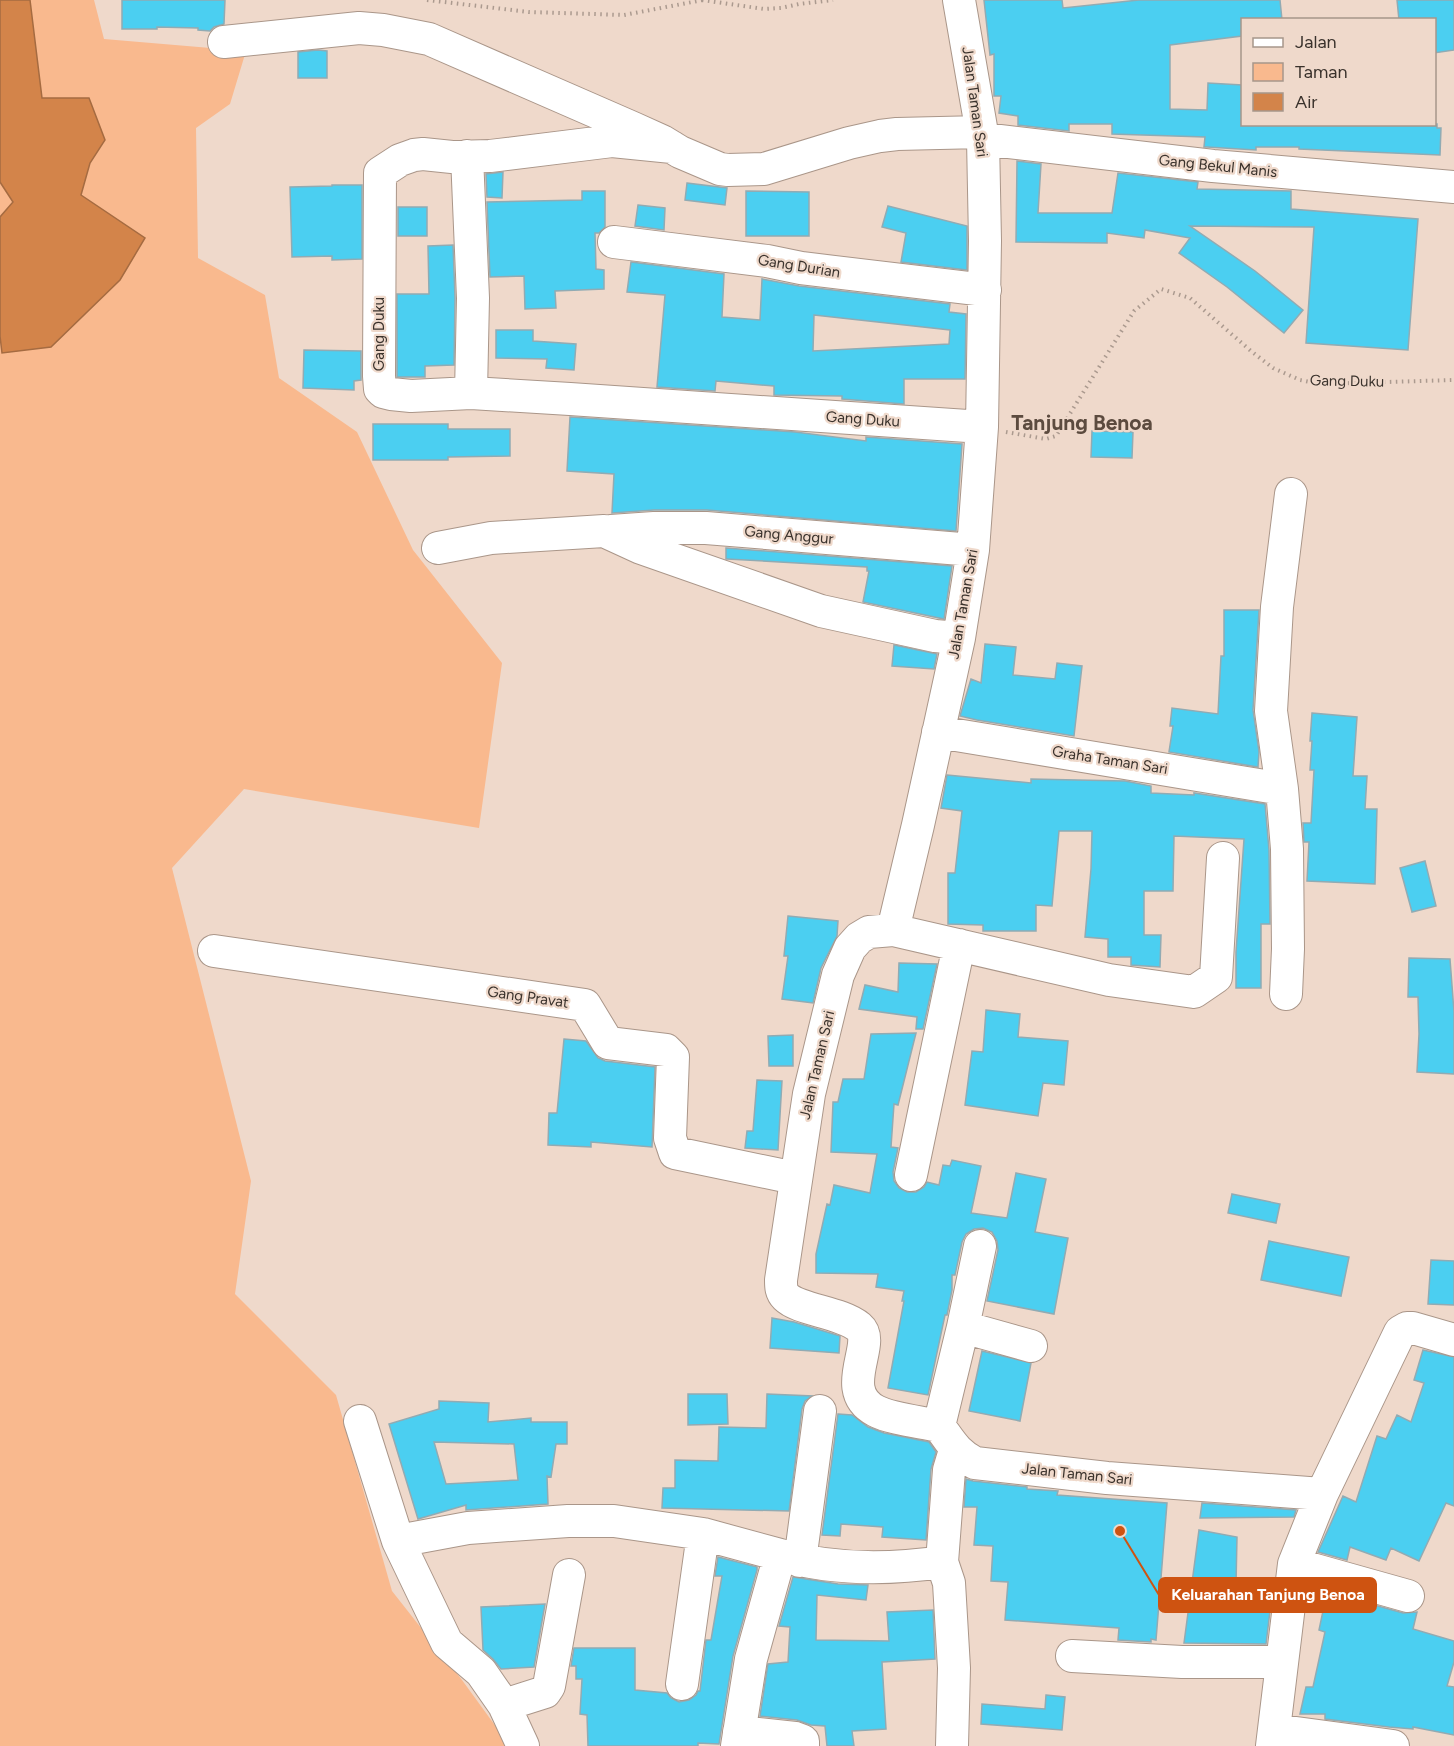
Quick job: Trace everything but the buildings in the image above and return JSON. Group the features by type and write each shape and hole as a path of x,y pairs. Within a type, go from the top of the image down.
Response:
{"street":[{"name":"Jalan Taman Sari","path":"959,0 982,136 985,290 982,427 973,550 959,638 893,930 869,932 859,938 850,948 838,975 809,1094 795,1178 781,1290 786,1298 794,1303 829,1313 858,1326 862,1331 864,1339 857,1381 862,1398 869,1406 876,1411 947,1438 964,1457 975,1463 1107,1478 1322,1494"},
{"path":"224,42 359,28 429,39 672,147"},
{"name":"Gang Bekul Manis","path":"672,147 728,171 764,169 880,136 897,134 982,136 1213,166 1454,187"},
{"path":"471,393 473,298 467,156 490,156 612,141 672,147"},
{"name":"Gang Duku","path":"467,156 414,155 400,160 380,173 379,354 380,389 383,392 411,396 471,393 982,427"},
{"name":"Gang Durian","path":"614,242 985,290"},
{"path":"1286,994 1287,849 1272,711 1277,607 1292,494"},
{"name":"Gang Anggur","path":"438,548 491,538 654,528 706,528 973,550"},
{"path":"604,531 650,551 821,611 934,636 959,638"},
{"name":"Graha Taman Sari","path":"938,732 1282,789"},
{"path":"893,930 1109,980 1194,992 1216,977 1223,858"},
{"path":"911,1175 959,945"},
{"name":"Gang Pravat","path":"214,951 585,1005 608,1043 666,1050 673,1057 669,1138 675,1153 795,1178"},
{"path":"952,1746 954,1668 949,1583 942,1562 949,1470 947,1438 963,1327 980,1246"},
{"path":"963,1327 1031,1346"},
{"path":"1393,1746 1273,1738 1294,1564 1322,1494 1400,1332 1413,1329 1454,1340"},
{"path":"804,1746 803,1741 795,1738 738,1739 751,1659 790,1558 820,1411"},
{"path":"360,1420 398,1541 447,1643 481,1672 504,1705 523,1746"},
{"path":"398,1541 468,1528 568,1521 614,1521 702,1534 790,1558 851,1567 913,1566 942,1562"},
{"path":"682,1684 702,1534"},
{"path":"1294,1564 1408,1596"},
{"path":"504,1705 545,1692 549,1686 569,1575"},
{"path":"1072,1656 1182,1662 1282,1662"}],"path":[{"path":"428,0 529,12 624,15 702,0 764,9 833,0"},
{"name":"Gang Duku","path":"982,427 1046,439 1056,436 1134,310 1161,289 1190,298 1273,368 1300,380 1320,384 1454,380"}],"green space":[{"path":"30,0 94,0 104,39 246,51 230,104 196,128 198,258 265,295 279,378 357,432 413,550 502,663 479,828 244,789 172,868 251,1181 235,1294 336,1395 392,1591 510,1746 0,1746 0,336 2,353 81,195 90,163 105,140 42,98"},
{"path":"0,182 13,202 0,217"}],"water":[{"path":"0,0 30,0 42,98 89,98 105,140 90,163 81,195 145,238 120,280 51,347 2,353 0,217 13,202 0,182"}],"place":[{"name":"Keluarahan Tanjung Benoa","path":"1120,1531"}],"district":[{"name":"Tanjung Benoa","path":"1082,423"}]}
